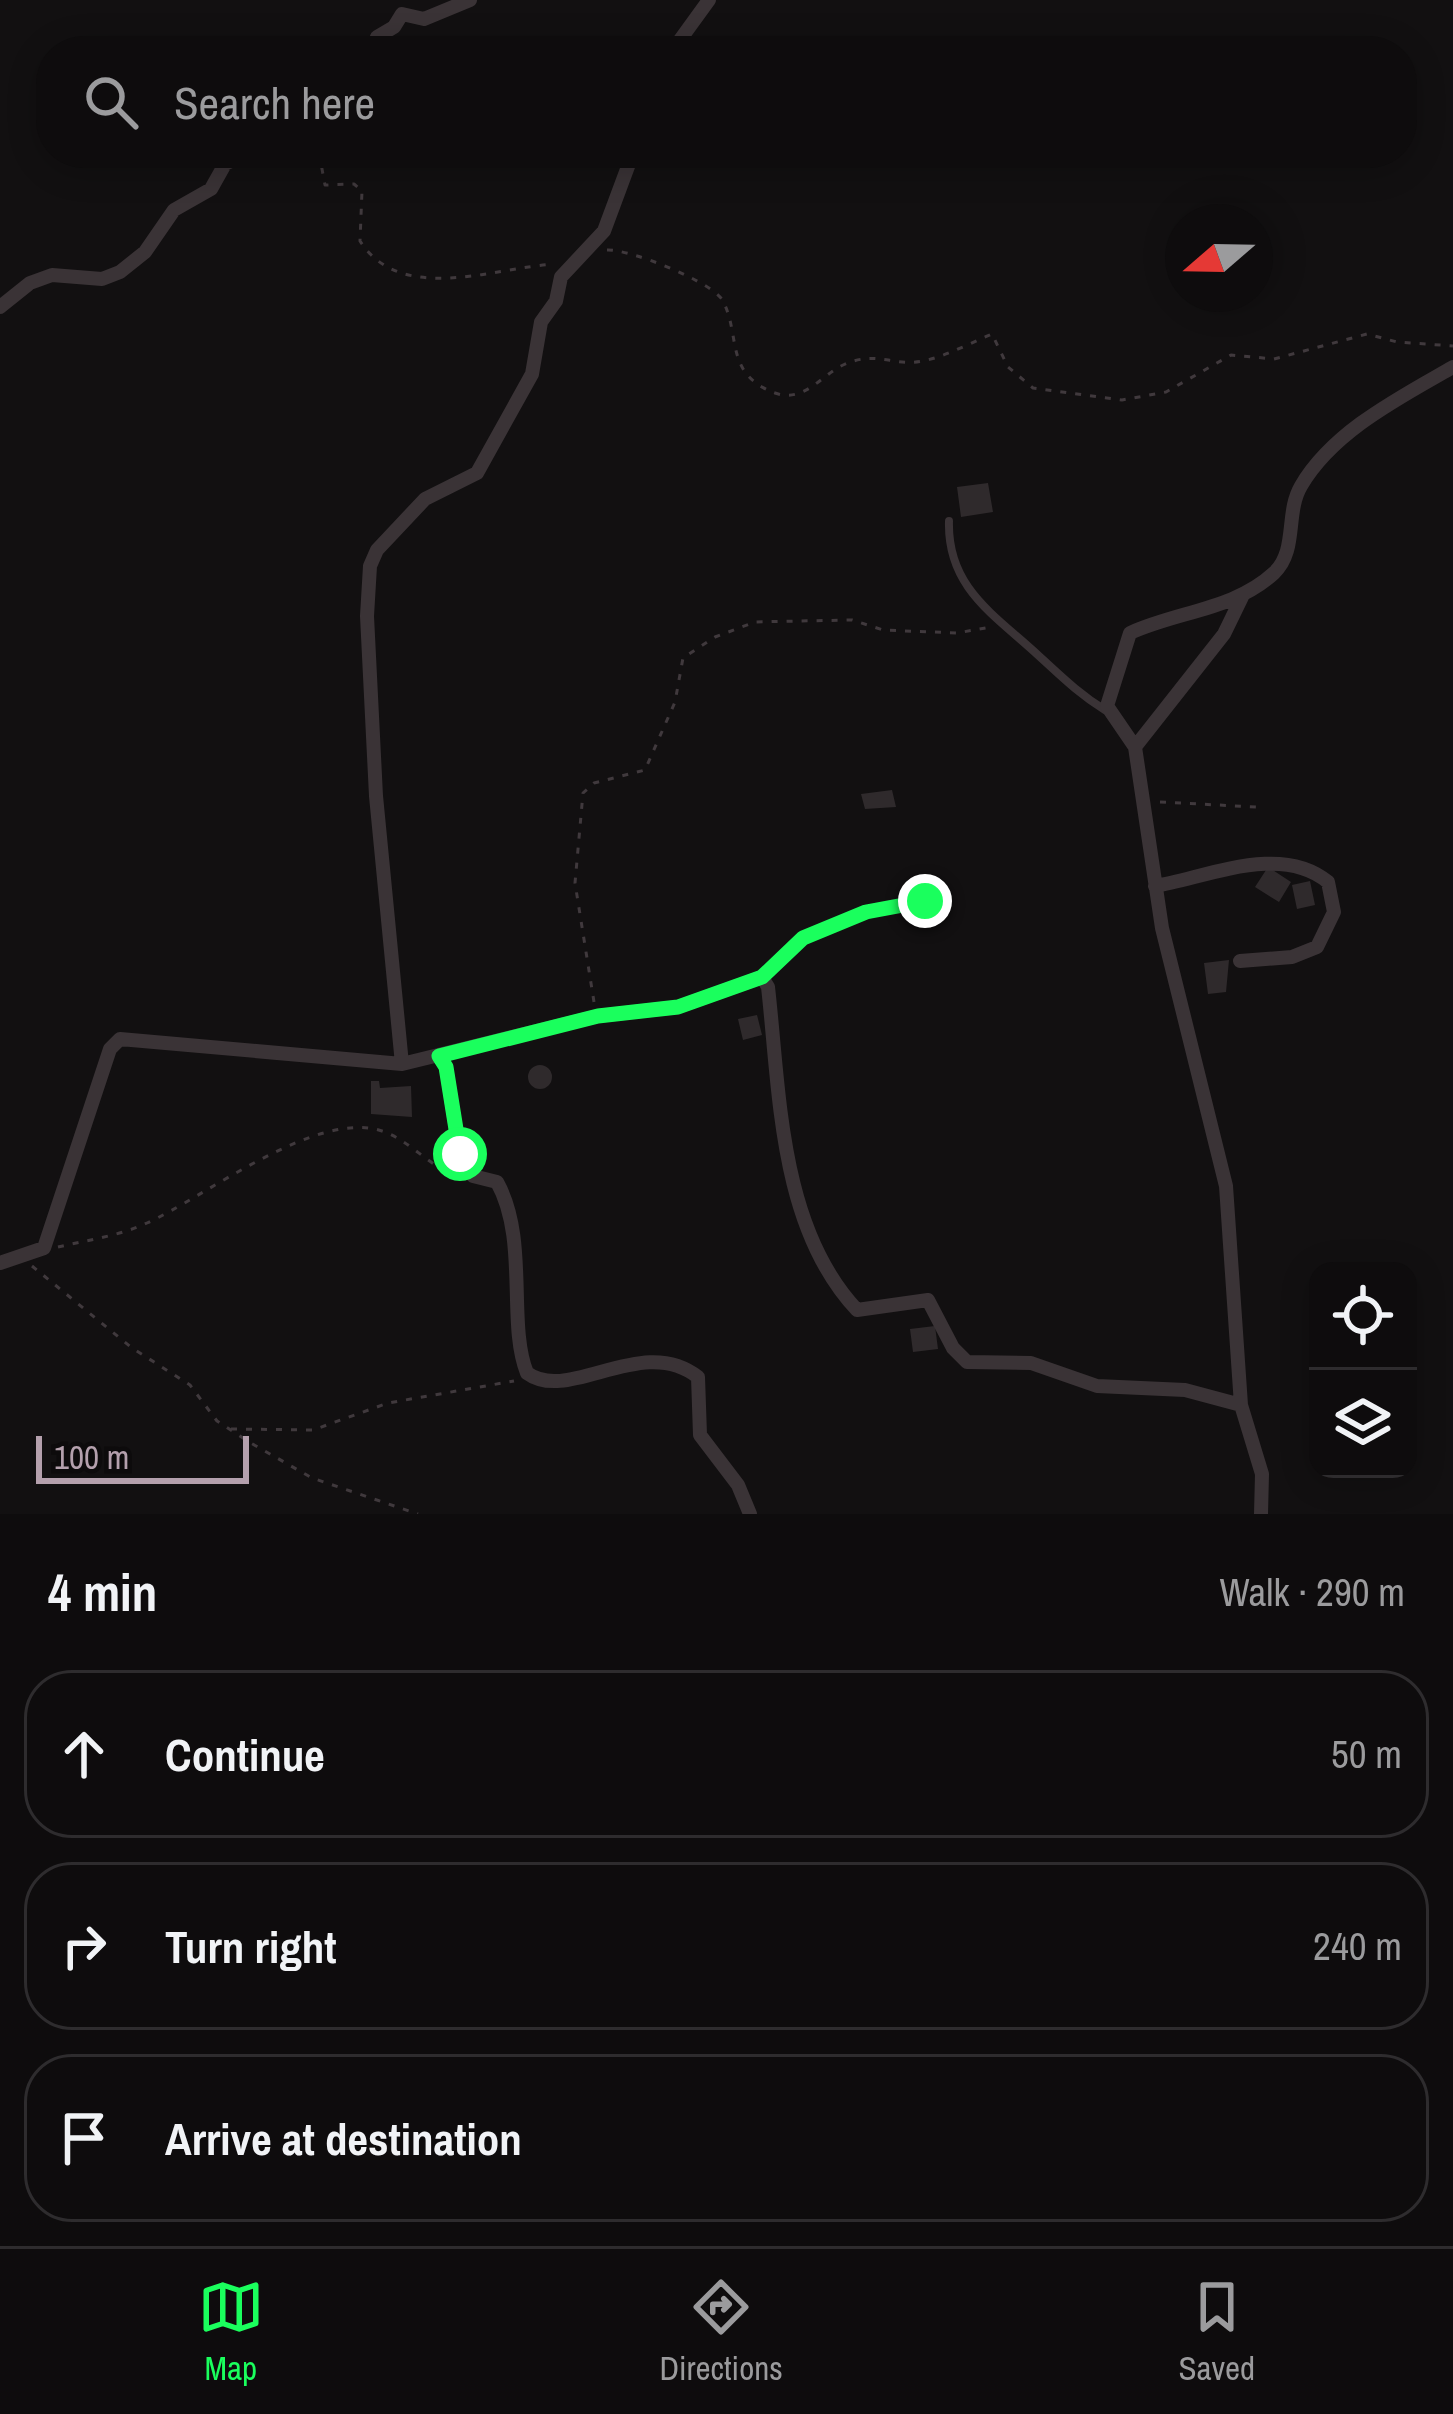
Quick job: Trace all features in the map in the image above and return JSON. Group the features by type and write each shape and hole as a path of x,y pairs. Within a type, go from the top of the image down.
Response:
{"street":[{"path":"378,36 391,31 402,14 430,17 470,0"},
{"path":"683,36 709,0"},
{"path":"0,307 30,283 52,275 102,279 119,272 146,252 174,210 212,189 223,168"},
{"path":"402,1064 376,796 367,616 370,566 377,550 425,499 477,473 532,374 542,322 580,257 604,231 627,168"},
{"path":"1261,1514 1262,1474 1241,1405 1226,1186 1175,988 1135,747 1107,711 1130,633 1242,596 1283,562 1294,502 1314,470 1385,406 1453,367"},
{"path":"1135,747 1224,634 1242,596"},
{"path":"1156,886 1268,863 1307,871 1328,882 1334,912 1318,947 1292,957 1240,961"},
{"path":"0,1263 44,1248 110,1049 119,1039 402,1064 598,1016 678,1007 762,977 768,987 789,1163 826,1270 857,1310 928,1300 953,1348 967,1362 1031,1363 1097,1386 1185,1390 1241,1405"},
{"path":"439,1056 446,1067 461,1162 473,1176 497,1182 505,1199 520,1275 524,1365 533,1377 546,1381 650,1360 686,1367 698,1376 700,1435 738,1485 750,1514"}],"lane":[{"path":"949,521 948,544 960,575 998,623 1073,690 1107,711"}],"path":[{"path":"321,168 323,184 354,184 362,190 360,241 389,268 414,277 471,276 629,250 712,288 724,302 738,362 758,382 785,395 803,392 838,368 872,356 922,361 992,334 1008,367 1033,388 1122,400 1166,392 1231,355 1274,359 1312,345 1342,345 1367,334 1397,343 1453,346"},
{"path":"598,1016 577,911 578,817 586,788 645,770 675,702 681,663 688,652 755,622 844,620 884,630 973,633 998,623"},
{"path":"1146,804 1256,807"},
{"path":"762,977 803,938 866,912 925,901"},
{"path":"44,1248 128,1232 198,1198 258,1158 342,1129 384,1131 436,1167 473,1176"},
{"path":"21,1258 132,1348 190,1385 229,1429 312,1478 418,1514"},
{"path":"229,1429 313,1430 388,1403 533,1377"}],"building":[{"path":"988,483 993,512 961,517 957,487"},
{"path":"892,790 896,807 865,809 861,794"},
{"path":"1268,867 1291,882 1279,902 1255,887"},
{"path":"1310,881 1315,905 1297,909 1292,885"},
{"path":"1229,960 1226,992 1208,994 1204,963"},
{"path":"757,1015 762,1035 743,1040 738,1019"},
{"path":"540,1065 552,1077 540,1089 528,1077"},
{"path":"371,1081 379,1081 380,1088 411,1086 412,1117 371,1114"},
{"path":"935,1326 938,1349 913,1352 910,1329"}],"route":[{"path":"460,1154 446,1067 439,1056 598,1016 678,1007 762,977 776,958 803,938 866,912 925,901"}]}
